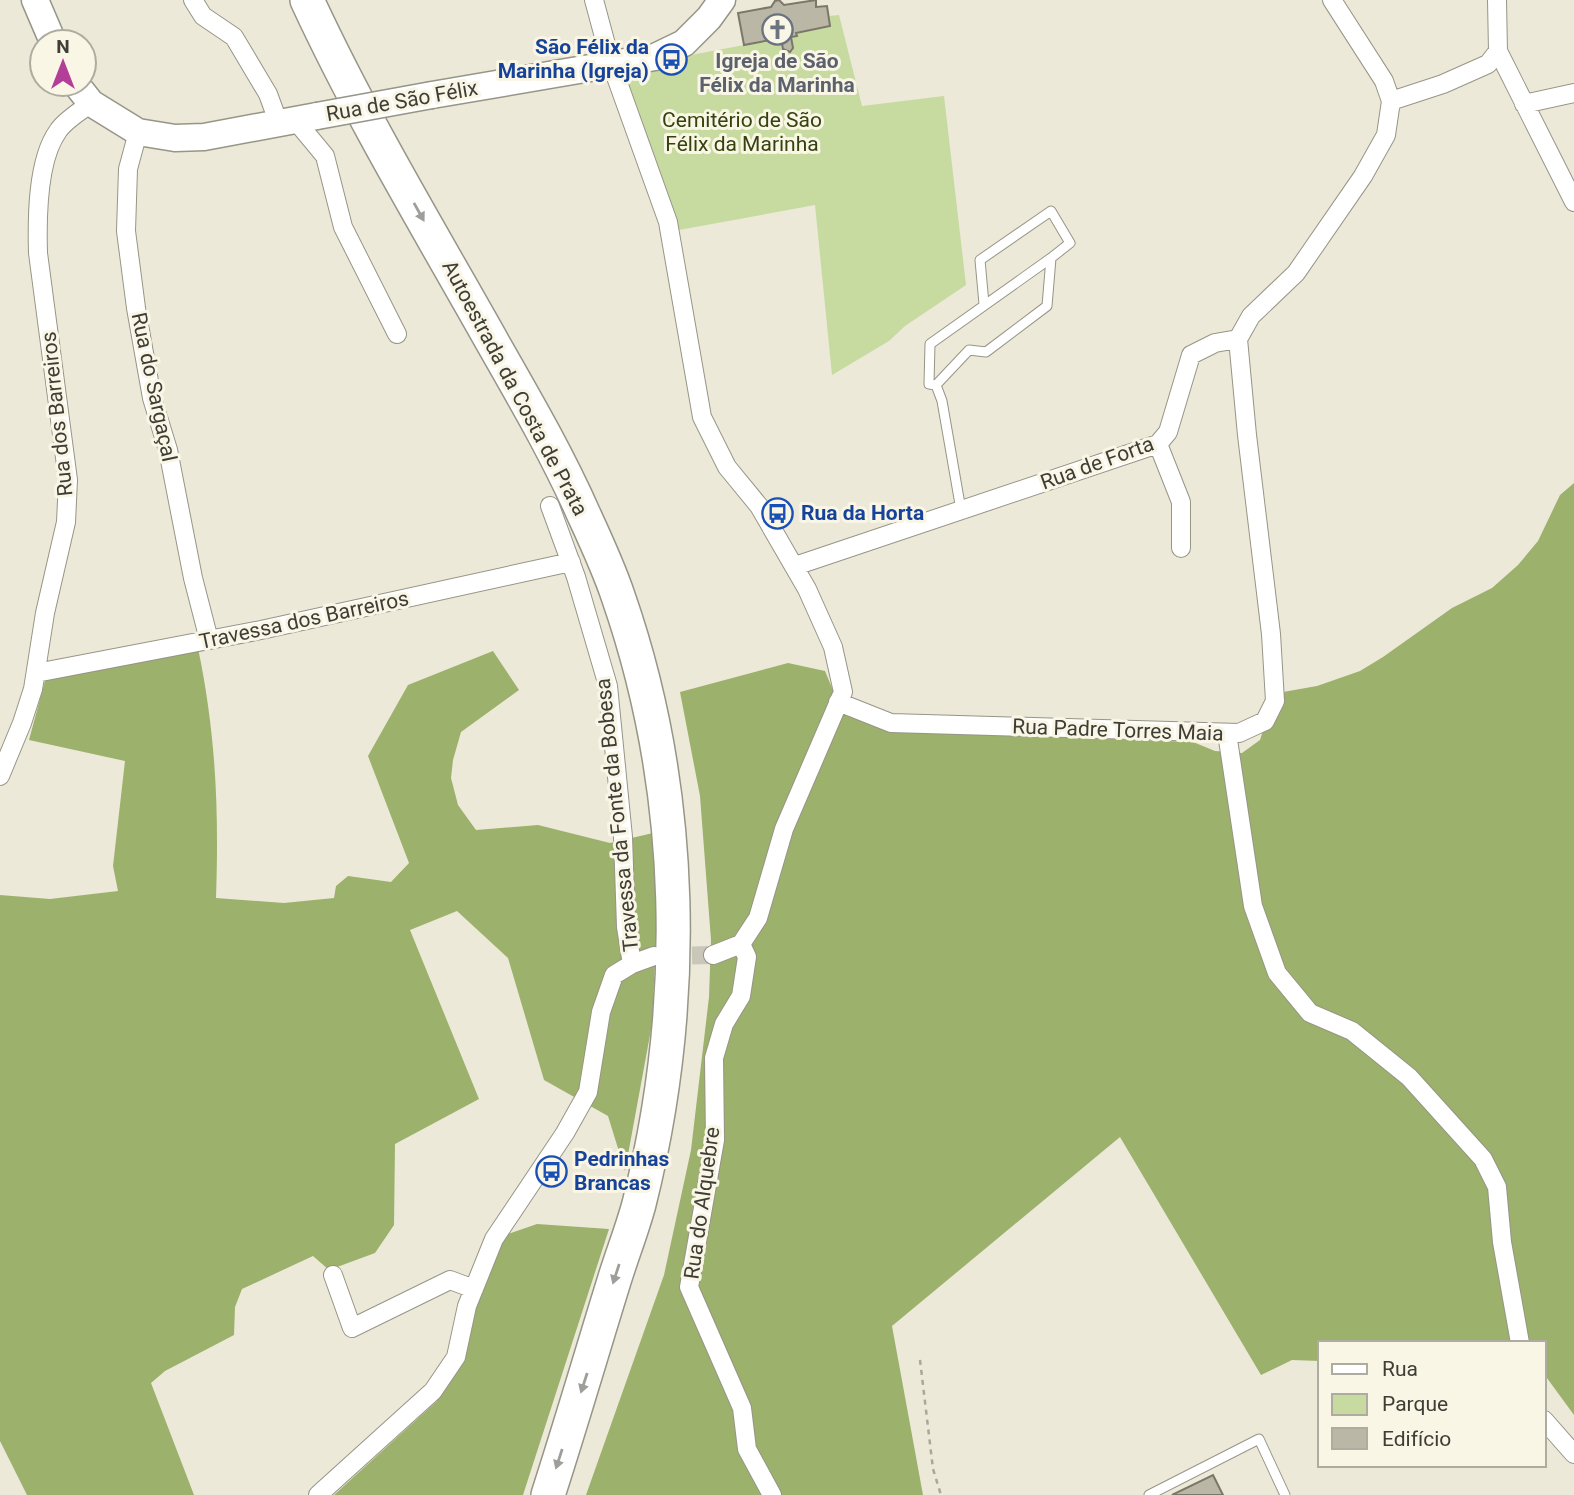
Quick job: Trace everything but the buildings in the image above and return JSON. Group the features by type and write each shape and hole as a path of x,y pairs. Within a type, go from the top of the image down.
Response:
{"highway":[{"name":"Autoestrada da Costa de Prata","path":"307,0 352,93 536,419 583,512 618,596 645,690 661,773 670,835 674,943 672,1004 657,1118 638,1207 548,1495"},
{"name":"Autoestrada da Costa de Prata","path":"330,0 374,89 555,407 604,510 638,592 665,686 682,772 695,888 692,1007 678,1118 659,1210 572,1495"}],"main road":[{"path":"35,0 47,28"},
{"name":"Rua de São Félix","path":"90,98 138,132 175,138 204,138 654,57 684,43 709,18 722,0"}],"street":[{"path":"193,0 203,16 234,37 268,93 297,120 325,156 343,227 397,334"},
{"path":"594,0 611,63 668,222 702,417 727,467 759,506 795,566 832,647 843,692 784,829 758,918 741,944 713,956"},
{"path":"1238,339 1251,316 1296,273 1363,176 1386,135 1391,102 1384,81 1332,0"},
{"path":"1497,0 1498,51 1574,202"},
{"path":"1391,102 1443,84 1488,64 1498,51"},
{"path":"1524,104 1574,93"},
{"name":"Rua dos Barreiros","path":"0,776 22,723 36,673 45,613 66,522 68,480 38,253 37,215 42,177 51,145 80,98"},
{"name":"Rua do Sargaçal","path":"138,132 128,169 127,231 136,308 152,398 168,450 193,578 209,640"},
{"name":"Rua de Forta","path":"795,566 1158,444 1168,432 1191,355 1215,343 1238,339"},
{"name":"Rua Padre Torres Maia","path":"838,702 891,723 1239,733 1265,721 1275,701 1271,634 1238,339"},
{"path":"1158,444 1181,502 1181,548"},
{"name":"Travessa da Fonte da Bobesa","path":"550,506 571,562 608,686 623,837 626,927 632,964"},
{"name":"Travessa dos Barreiros","path":"36,673 209,640 571,562"},
{"path":"1227,733 1253,906 1277,973 1310,1013 1352,1031 1409,1077 1483,1159 1497,1187 1502,1242 1520,1341"},
{"name":"Rua do Alquebre","path":"741,944 747,957 741,996 724,1024 714,1058 715,1140 689,1287 742,1408 747,1449 772,1495"},
{"path":"318,1495 433,1391 456,1357 467,1306 494,1238 565,1133 588,1093 601,1012 614,975 632,964 654,956"},
{"path":"333,1275 352,1328 450,1280 474,1289"},
{"path":"1546,1422 1574,1454"}],"lane":[{"path":"936,385 929,384 930,344 1070,243 1051,211 980,260 984,304"},
{"path":"936,385 969,350 986,352 1046,306 1051,258"},
{"path":"936,385 942,401 961,510"},
{"path":"1149,1495 1259,1439 1285,1495"}],"path":[{"path":"920,1360 933,1469 941,1495"}],"green space":[{"name":"Cemitério de São Félix da Marinha","path":"839,15 862,106 944,96 966,285 905,326 889,341 832,375 815,205 679,230 629,99 624,77 691,55 781,38 783,49 790,52 793,48 791,37 796,36 796,33 830,26 829,16"},
{"path":"1574,483 1574,1415 1546,1377 1546,1341 1318,1341 1318,1361 1292,1360 1261,1375 1120,1137 892,1326 923,1495 586,1495 664,1275 691,1150 709,997 711,940 700,796 680,692 788,663 825,671 835,695 870,724 950,733 1193,742 1215,751 1242,753 1260,740 1268,715 1283,692 1317,686 1360,671 1452,608 1492,588 1518,565 1538,541 1560,495"},
{"path":"198,648 209,711 215,773 216,898 284,903 334,898 336,886 348,876 391,882 409,863 368,756 408,685 493,651 519,690 461,732 451,778 458,805 476,830 538,825 610,843 653,833 659,875 652,1024 625,1171 608,1116 544,1080 508,958 457,911 410,930 479,1099 395,1144 394,1225 375,1253 329,1270 313,1256 242,1289 235,1307 234,1335 165,1371 151,1383 194,1495 27,1495 0,1441 0,895 50,899 118,891 113,866 125,761 29,740 46,677"},
{"path":"537,1224 609,1229 523,1495 334,1495 437,1401 450,1352 496,1238"}],"tunnel":[{"path":"665,956 713,955"}],"place":[{"name":"Igreja de São Félix da Marinha","path":"777,29"},
{"name":"São Félix da Marinha (Igreja)","path":"672,59"},
{"name":"Rua da Horta","path":"778,513"},
{"name":"Pedrinhas Brancas","path":"551,1171"}]}
